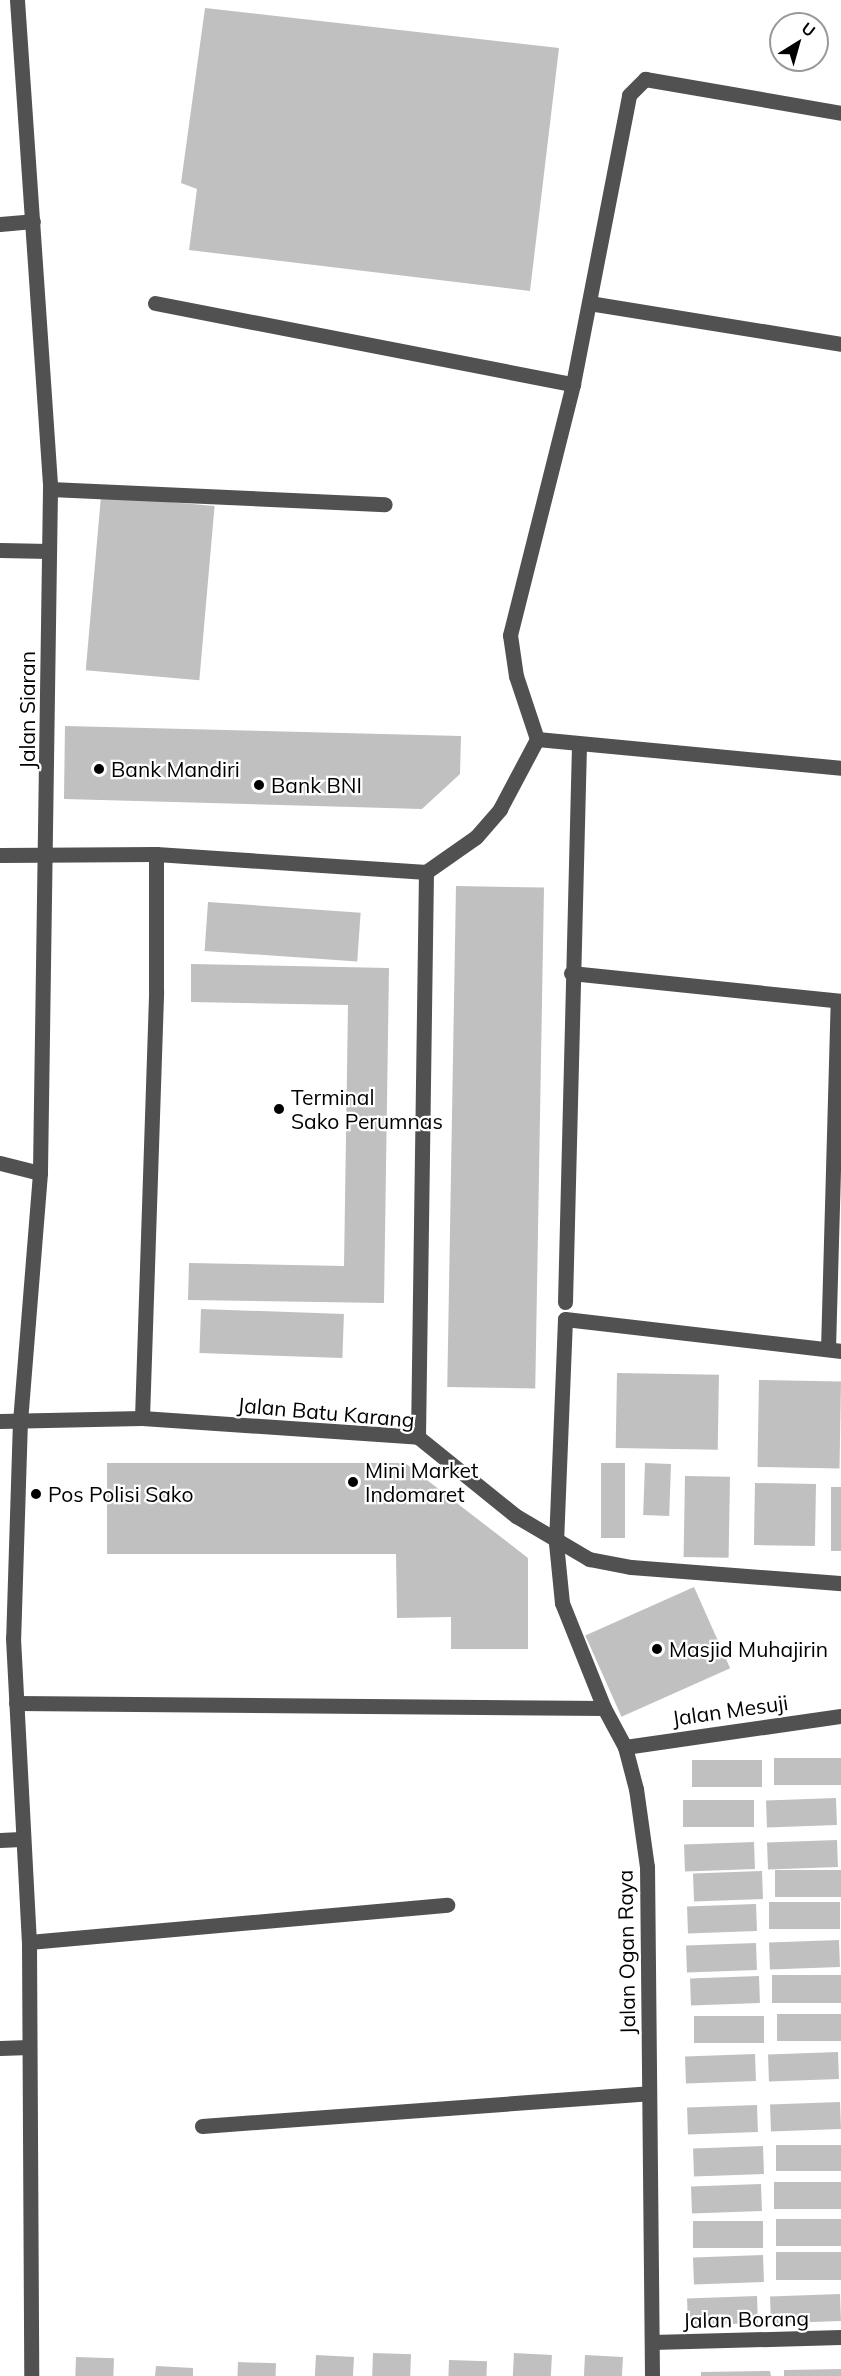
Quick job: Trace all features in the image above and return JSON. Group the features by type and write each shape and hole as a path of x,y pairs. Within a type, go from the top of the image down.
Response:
{"street":[{"name":"Jalan Siaran","path":"17,0 50,489 47,855 40,1173 20,1420 7,1638 16,1703 21,1839 29,1942 31,2376"},
{"path":"0,855 156,854 426,872 476,837 500,809 537,739 516,676 510,635 573,384 629,95 636,85 645,79 841,113"},
{"path":"0,224 33,221"},
{"path":"155,303 573,384"},
{"path":"589,303 841,344"},
{"path":"50,489 385,504"},
{"path":"0,550 49,551"},
{"path":"537,739 579,746 841,768"},
{"path":"565,1302 571,973 579,746"},
{"path":"142,1418 156,991 156,854"},
{"path":"418,1437 426,872"},
{"path":"571,973 839,1001 835,1350"},
{"path":"0,1163 40,1173"},
{"name":"Jalan Ogan Raya","path":"652,2376 647,1867 636,1789 625,1747 604,1708 562,1603 556,1543 565,1319 835,1350"},
{"name":"Jalan Batu Karang","path":"0,1421 142,1418 418,1437 556,1543 589,1560 631,1568 841,1583"},
{"path":"16,1703 604,1708"},
{"name":"Jalan Mesuji","path":"625,1747 841,1716"},
{"path":"0,1840 21,1839"},
{"path":"29,1942 447,1905"},
{"path":"0,2048 29,2048"},
{"path":"202,2126 649,2093"},
{"name":"Jalan Borang","path":"652,2342 841,2337"}],"building":[{"path":"205,8 559,48 530,291 189,250 197,189 181,183"},
{"path":"101,496 215,506 199,680 86,670"},
{"path":"65,726 461,736 460,774 422,809 64,799"},
{"path":"456,886 544,888 535,1388 447,1387"},
{"path":"208,902 361,913 357,962 205,951"},
{"path":"191,964 389,968 384,1303 188,1300 189,1263 344,1266 348,1005 191,1002"},
{"path":"201,1309 344,1314 342,1358 199,1353"},
{"path":"617,1373 719,1375 718,1450 616,1448"},
{"path":"759,1380 841,1381 839,1468 757,1467"},
{"path":"107,1463 405,1463 528,1558 528,1649 451,1649 451,1617 397,1618 396,1554 107,1554"},
{"path":"601,1463 625,1463 625,1538 601,1538"},
{"path":"645,1463 671,1464 669,1516 643,1515"},
{"path":"685,1476 730,1477 729,1558 684,1557"},
{"path":"755,1483 816,1484 815,1546 754,1545"},
{"path":"831,1487 841,1487 841,1551 831,1551"},
{"name":"Masjid Muhajirin","path":"694,1587 730,1668 621,1717 585,1635"},
{"path":"774,1758 841,1758 841,1785 774,1785"},
{"path":"692,1760 762,1760 762,1787 692,1787"},
{"path":"836,1798 837,1825 767,1827 766,1800"},
{"path":"683,1800 754,1800 754,1827 683,1827"},
{"path":"837,1840 838,1867 768,1869 767,1842"},
{"path":"754,1842 755,1869 685,1871 684,1844"},
{"path":"775,1870 841,1870 841,1897 775,1897"},
{"path":"762,1871 763,1899 694,1901 693,1873"},
{"path":"769,1902 840,1902 840,1929 769,1929"},
{"path":"756,1904 757,1931 688,1933 687,1906"},
{"path":"839,1940 840,1967 770,1969 769,1942"},
{"path":"756,1943 757,1970 687,1972 686,1945"},
{"path":"772,1975 841,1975 841,2003 772,2003"},
{"path":"759,1976 760,2003 691,2005 690,1978"},
{"path":"777,2014 841,2014 841,2041 777,2041"},
{"path":"694,2016 764,2016 764,2043 694,2043"},
{"path":"838,2052 839,2079 769,2081 768,2054"},
{"path":"755,2054 756,2081 686,2083 685,2056"},
{"path":"840,2102 841,2129 771,2131 770,2104"},
{"path":"757,2105 758,2132 688,2134 687,2107"},
{"path":"776,2145 841,2145 841,2171 776,2171"},
{"path":"763,2146 764,2174 694,2176 693,2148"},
{"path":"774,2182 841,2182 841,2209 774,2209"},
{"path":"761,2184 762,2211 692,2213 691,2186"},
{"path":"776,2219 841,2219 841,2246 776,2246"},
{"path":"693,2221 763,2221 763,2248 693,2248"},
{"path":"776,2252 841,2252 841,2280 776,2280"},
{"path":"763,2255 764,2282 694,2284 693,2257"},
{"path":"840,2294 841,2321 771,2323 770,2296"},
{"path":"757,2296 758,2323 688,2325 687,2298"},
{"path":"373,2353 411,2354 410,2376 372,2376"},
{"path":"514,2353 552,2355 551,2376 513,2376"},
{"path":"316,2355 354,2357 353,2376 315,2376"},
{"path":"585,2355 623,2357 622,2376 584,2376"},
{"path":"76,2357 114,2358 113,2376 75,2376"},
{"path":"449,2360 487,2361 486,2376 448,2376"},
{"path":"238,2362 276,2363 276,2376 238,2376"},
{"path":"156,2366 193,2368 193,2376 155,2376"},
{"path":"841,2369 841,2376 784,2376 784,2370"},
{"path":"770,2371 771,2376 701,2376 701,2372"}],"place":[{"name":"Bank Mandiri","path":"99,769"},
{"name":"Bank BNI","path":"259,785"},
{"name":"Terminal Sako Perumnas","path":"279,1109"},
{"name":"Mini Market Indomaret","path":"353,1482"},
{"name":"Pos Polisi Sako","path":"36,1494"},
{"name":"Masjid Muhajirin","path":"657,1649"}]}
